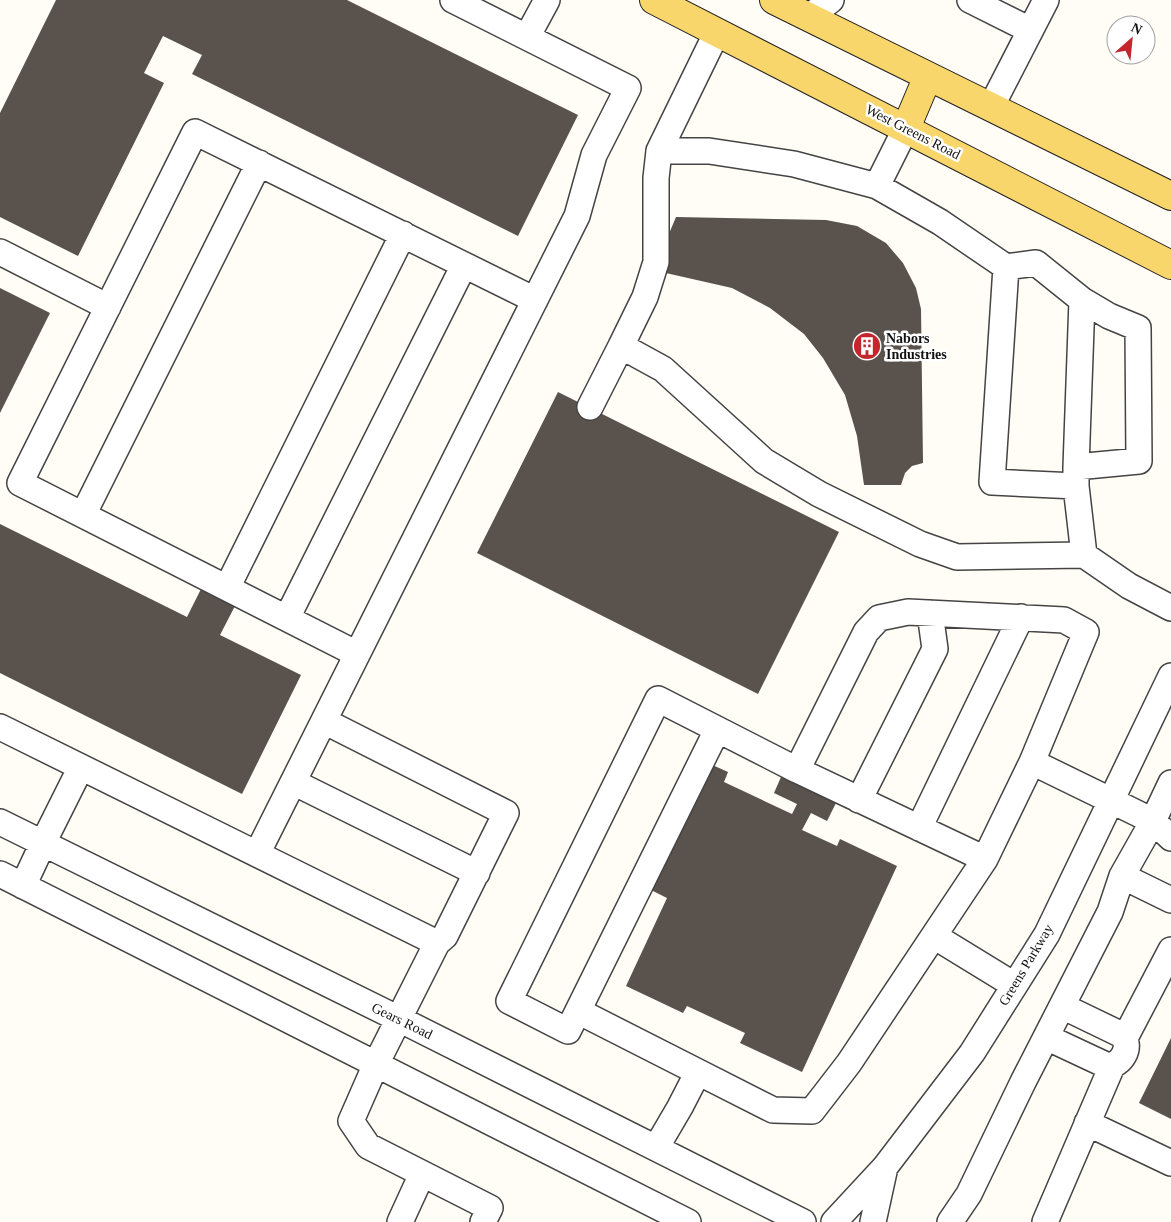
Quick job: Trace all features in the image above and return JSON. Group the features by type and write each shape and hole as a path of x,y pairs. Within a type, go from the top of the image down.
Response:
{"main road":[{"name":"West Greens Road","path":"654,0 1171,265"},
{"path":"774,0 1171,196"},
{"path":"906,128 928,76"}],"street":[{"path":"257,854 577,216 594,155 628,88 453,0"},
{"path":"527,37 547,0"},
{"path":"809,17 831,0"},
{"path":"970,0 1030,30"},
{"path":"991,107 1046,0"},
{"path":"590,407 645,297 656,262 656,178 659,151 717,32"},
{"path":"877,186 906,128"},
{"path":"358,654 20,483 195,132 535,300"},
{"path":"659,151 709,151 794,164 877,186 940,222 1006,266 1036,262 1082,300 1109,316 1138,328 1139,461 1076,477 992,482 1006,266"},
{"path":"83,515 259,163"},
{"path":"227,588 403,234"},
{"path":"0,252 108,307"},
{"path":"287,618 464,265"},
{"path":"1082,300 1076,477 1084,555"},
{"path":"621,346 662,369 764,461 819,494 920,544 957,557 1084,555 1129,586 1171,608"},
{"path":"578,1011 773,1110 812,1110 849,1064 985,859 1032,762 1086,632 1064,620 908,612 879,618 866,632 797,770"},
{"path":"860,800 935,649 930,613"},
{"path":"919,828 1021,618"},
{"name":"Greens Parkway","path":"834,1222 885,1167 972,1053 1046,934 1171,676"},
{"path":"717,730 568,1031 509,1001 658,699 797,770 985,859"},
{"path":"324,721 506,813 445,936 437,943 399,1018 351,1121 368,1146 490,1208 483,1222"},
{"path":"0,727 437,943"},
{"path":"1032,762 1153,822 1171,838"},
{"path":"23,886 81,768"},
{"path":"293,782 476,873"},
{"path":"950,1222 969,1194 1110,912 1122,876 1153,822 1171,783"},
{"name":"Gears Road","path":"0,822 399,1018 803,1222"},
{"path":"0,874 688,1222"},
{"path":"1122,876 1171,900"},
{"path":"934,936 1014,985"},
{"path":"1045,1222 1112,1066 1123,1056 1126,1044 1125,1038 1171,950"},
{"path":"1062,1006 1125,1038"},
{"path":"1046,1037 1108,1066 1112,1066"},
{"path":"656,1148 680,1108 698,1072"},
{"path":"1087,1123 1171,1163"},
{"path":"873,1222 885,1167"},
{"path":"400,1222 422,1174"}],"building":[{"path":"56,0 347,0 578,115 518,236 192,74 202,55 163,36 144,73 164,83 78,256 0,217 0,113"},
{"name":"Nabors Industries","path":"676,217 826,220 857,226 886,243 903,263 916,288 921,309 923,463 912,466 905,473 901,485 864,485 857,436 845,395 823,358 804,334 770,308 732,288 657,271"},
{"path":"0,288 50,313 0,413"},
{"path":"558,392 839,532 758,694 477,553"},
{"path":"0,524 187,617 202,587 236,604 220,635 301,675 242,794 0,673"},
{"path":"708,763 728,772 724,782 792,814 797,804 774,793 781,777 836,803 827,821 811,813 802,830 837,846 840,839 897,866 802,1072 740,1043 745,1033 687,1006 683,1013 626,986 667,898 649,889"},
{"path":"1171,1038 1171,1119 1139,1103"}],"place":[{"name":"Nabors Industries","path":"867,346"}]}
